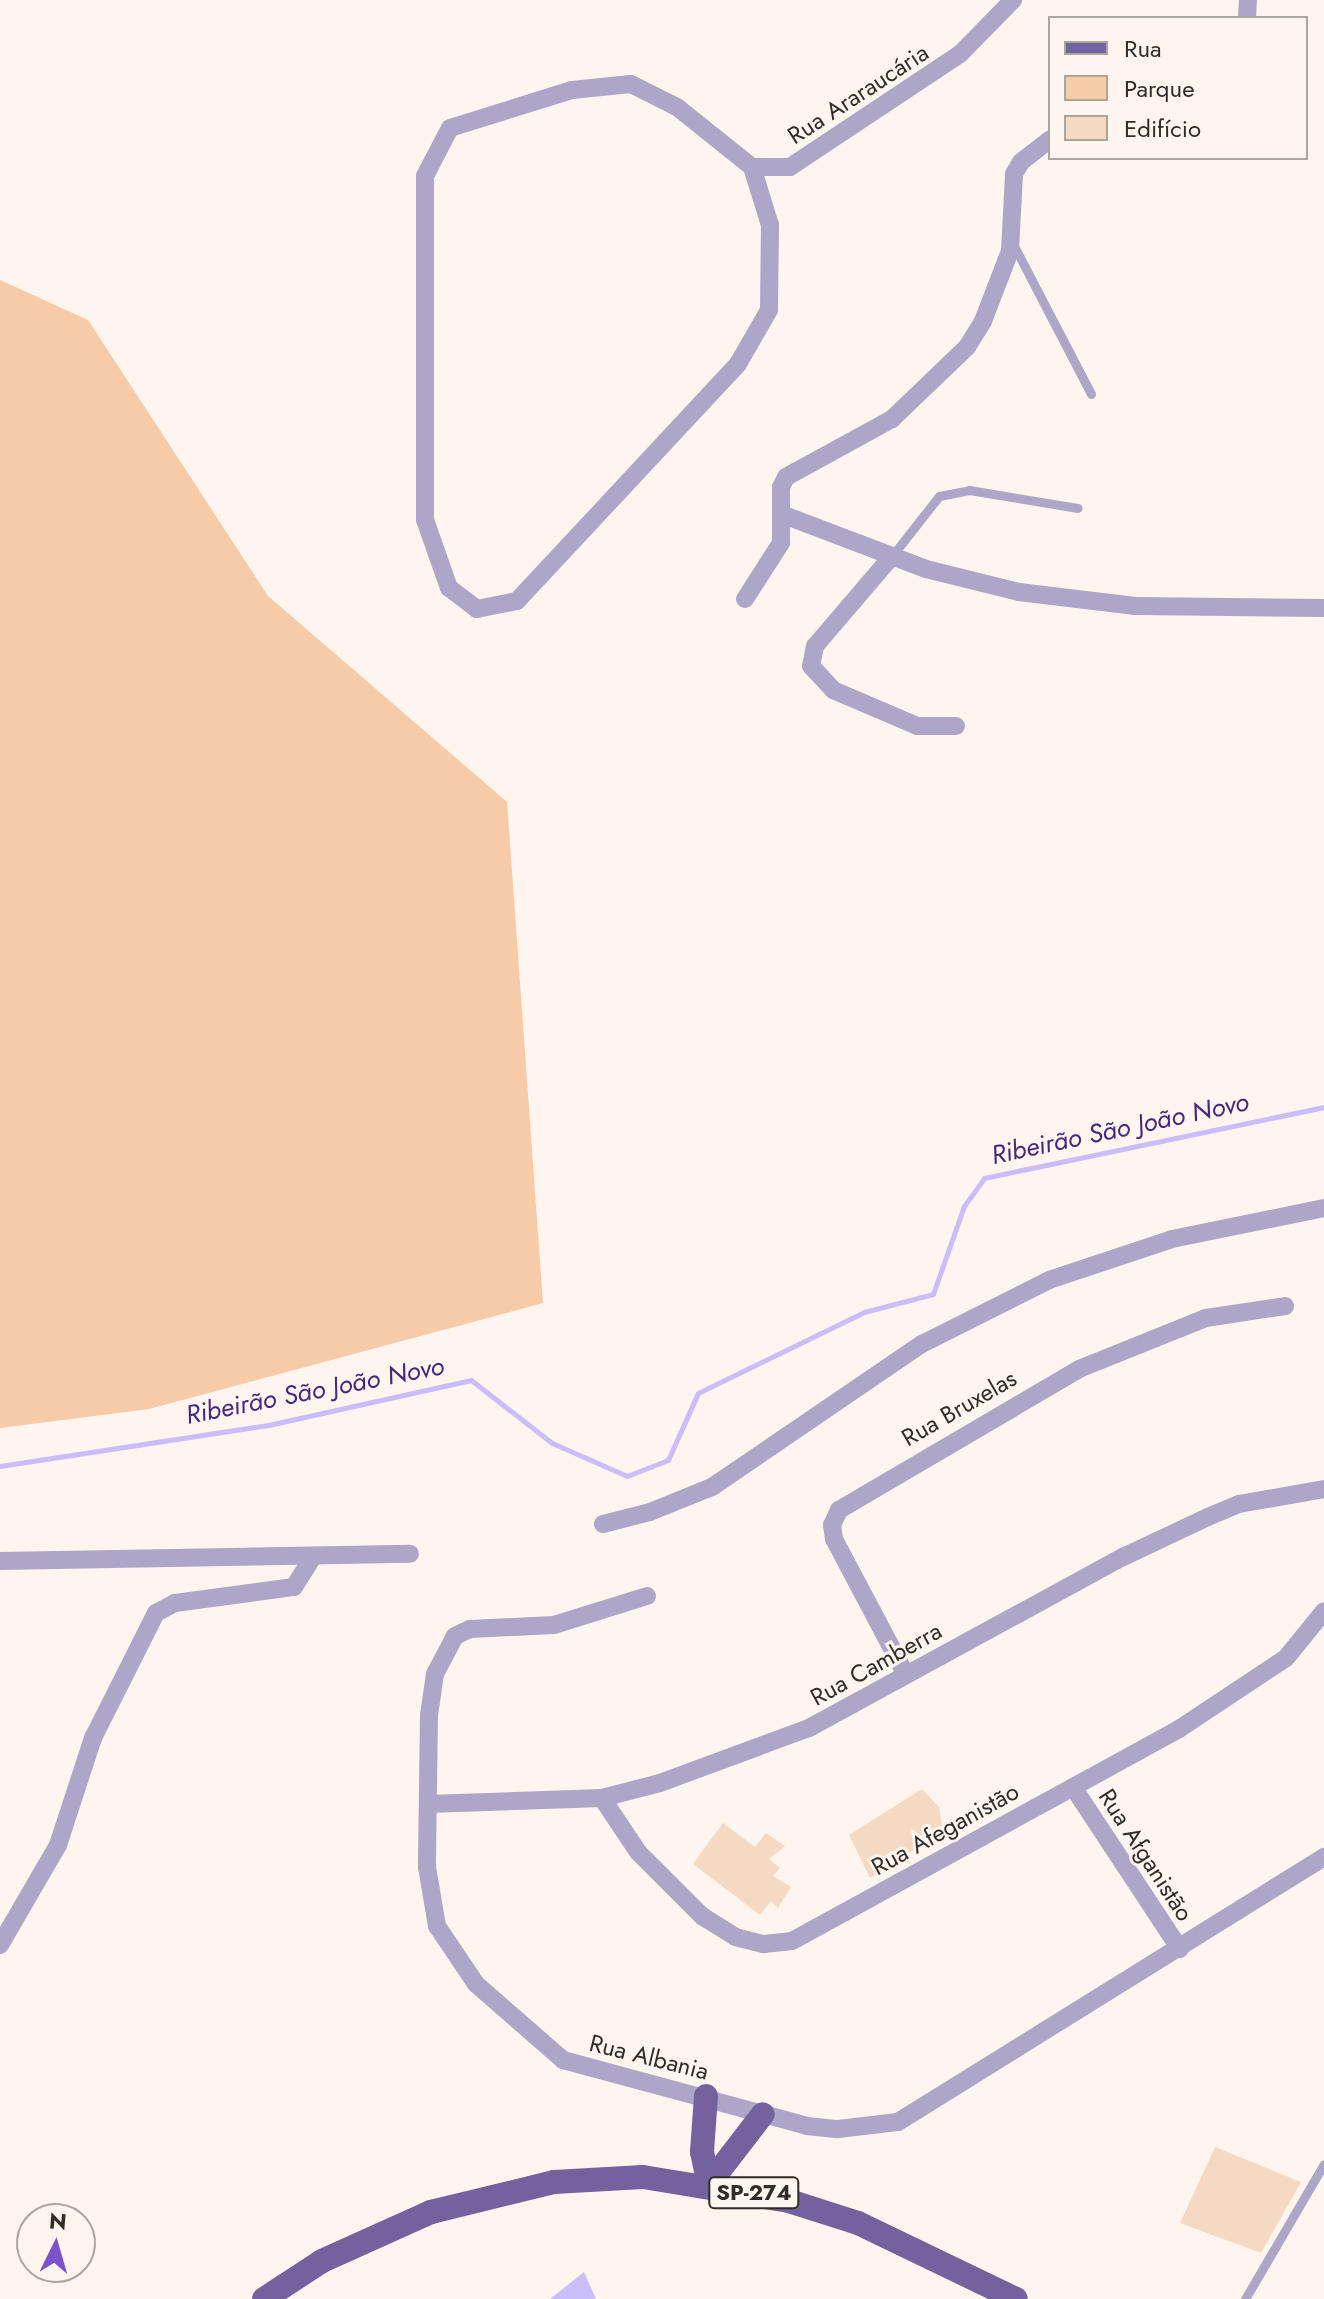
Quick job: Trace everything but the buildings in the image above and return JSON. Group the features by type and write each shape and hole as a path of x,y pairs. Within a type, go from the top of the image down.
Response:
{"main road":[{"path":"706,2096 702,2143 709,2184"},
{"path":"709,2184 763,2114"},
{"name":"SP-274","path":"264,2299 322,2261 453,2206 554,2182 643,2177 709,2184 858,2223 1016,2299"}],"street":[{"name":"Rua Araraucária","path":"752,167 768,170 809,158 960,54 1013,0"},
{"path":"631,84 677,107 752,167 770,225 769,310 738,364 517,601 477,609 449,588 425,520 425,176 450,128 572,90 631,84"},
{"path":"745,599 781,543 784,515 781,487 786,477 892,419 967,347 999,285 1012,241 1014,174 1021,162 1048,141"},
{"path":"784,515 892,556 1048,596 1135,606 1324,608"},
{"path":"892,556 815,646 811,666 833,690 917,726 956,726"},
{"path":"603,1524 650,1512 712,1487 922,1344 1049,1280 1172,1239 1324,1208"},
{"name":"Rua Bruxelas","path":"906,1675 834,1539 832,1525 839,1510 904,1467 1079,1369 1206,1318 1285,1306"},
{"name":"Rua Camberra","path":"428,1804 602,1798 660,1783 809,1728 1123,1557 1208,1517 1239,1504 1324,1489"},
{"path":"0,1561 311,1560 410,1554"},
{"path":"0,1945 58,1845 93,1738 156,1613 175,1603 294,1587 311,1560"},
{"name":"Rua Albania","path":"647,1596 554,1625 470,1629 455,1636 435,1674 429,1715 428,1893 451,1954 476,1984 563,2060 706,2096 763,2114 838,2129 898,2122 1324,1857"},
{"name":"Rua Afeganistão","path":"602,1798 638,1852 702,1916 735,1937 764,1944 792,1941 821,1928 932,1861 1073,1787 1256,1679 1286,1658 1324,1611"},
{"name":"Rua Afganistão","path":"1073,1787 1180,1949"}],"lane":[{"path":"1012,241 1091,394"},
{"path":"892,556 939,496 969,490 1078,508"},
{"path":"1245,2299 1324,2164"}],"green space":[{"path":"0,280 88,320 268,596 507,802 543,1303 149,1409 0,1428"}],"shaded area":[{"path":"584,2272 596,2299 550,2299"}],"waterway":[{"name":"Ribeirão São João Novo","path":"0,1466 273,1424 471,1380 552,1443 627,1476 668,1460 698,1393 864,1312 933,1294 964,1206 984,1178 1324,1107"}]}
